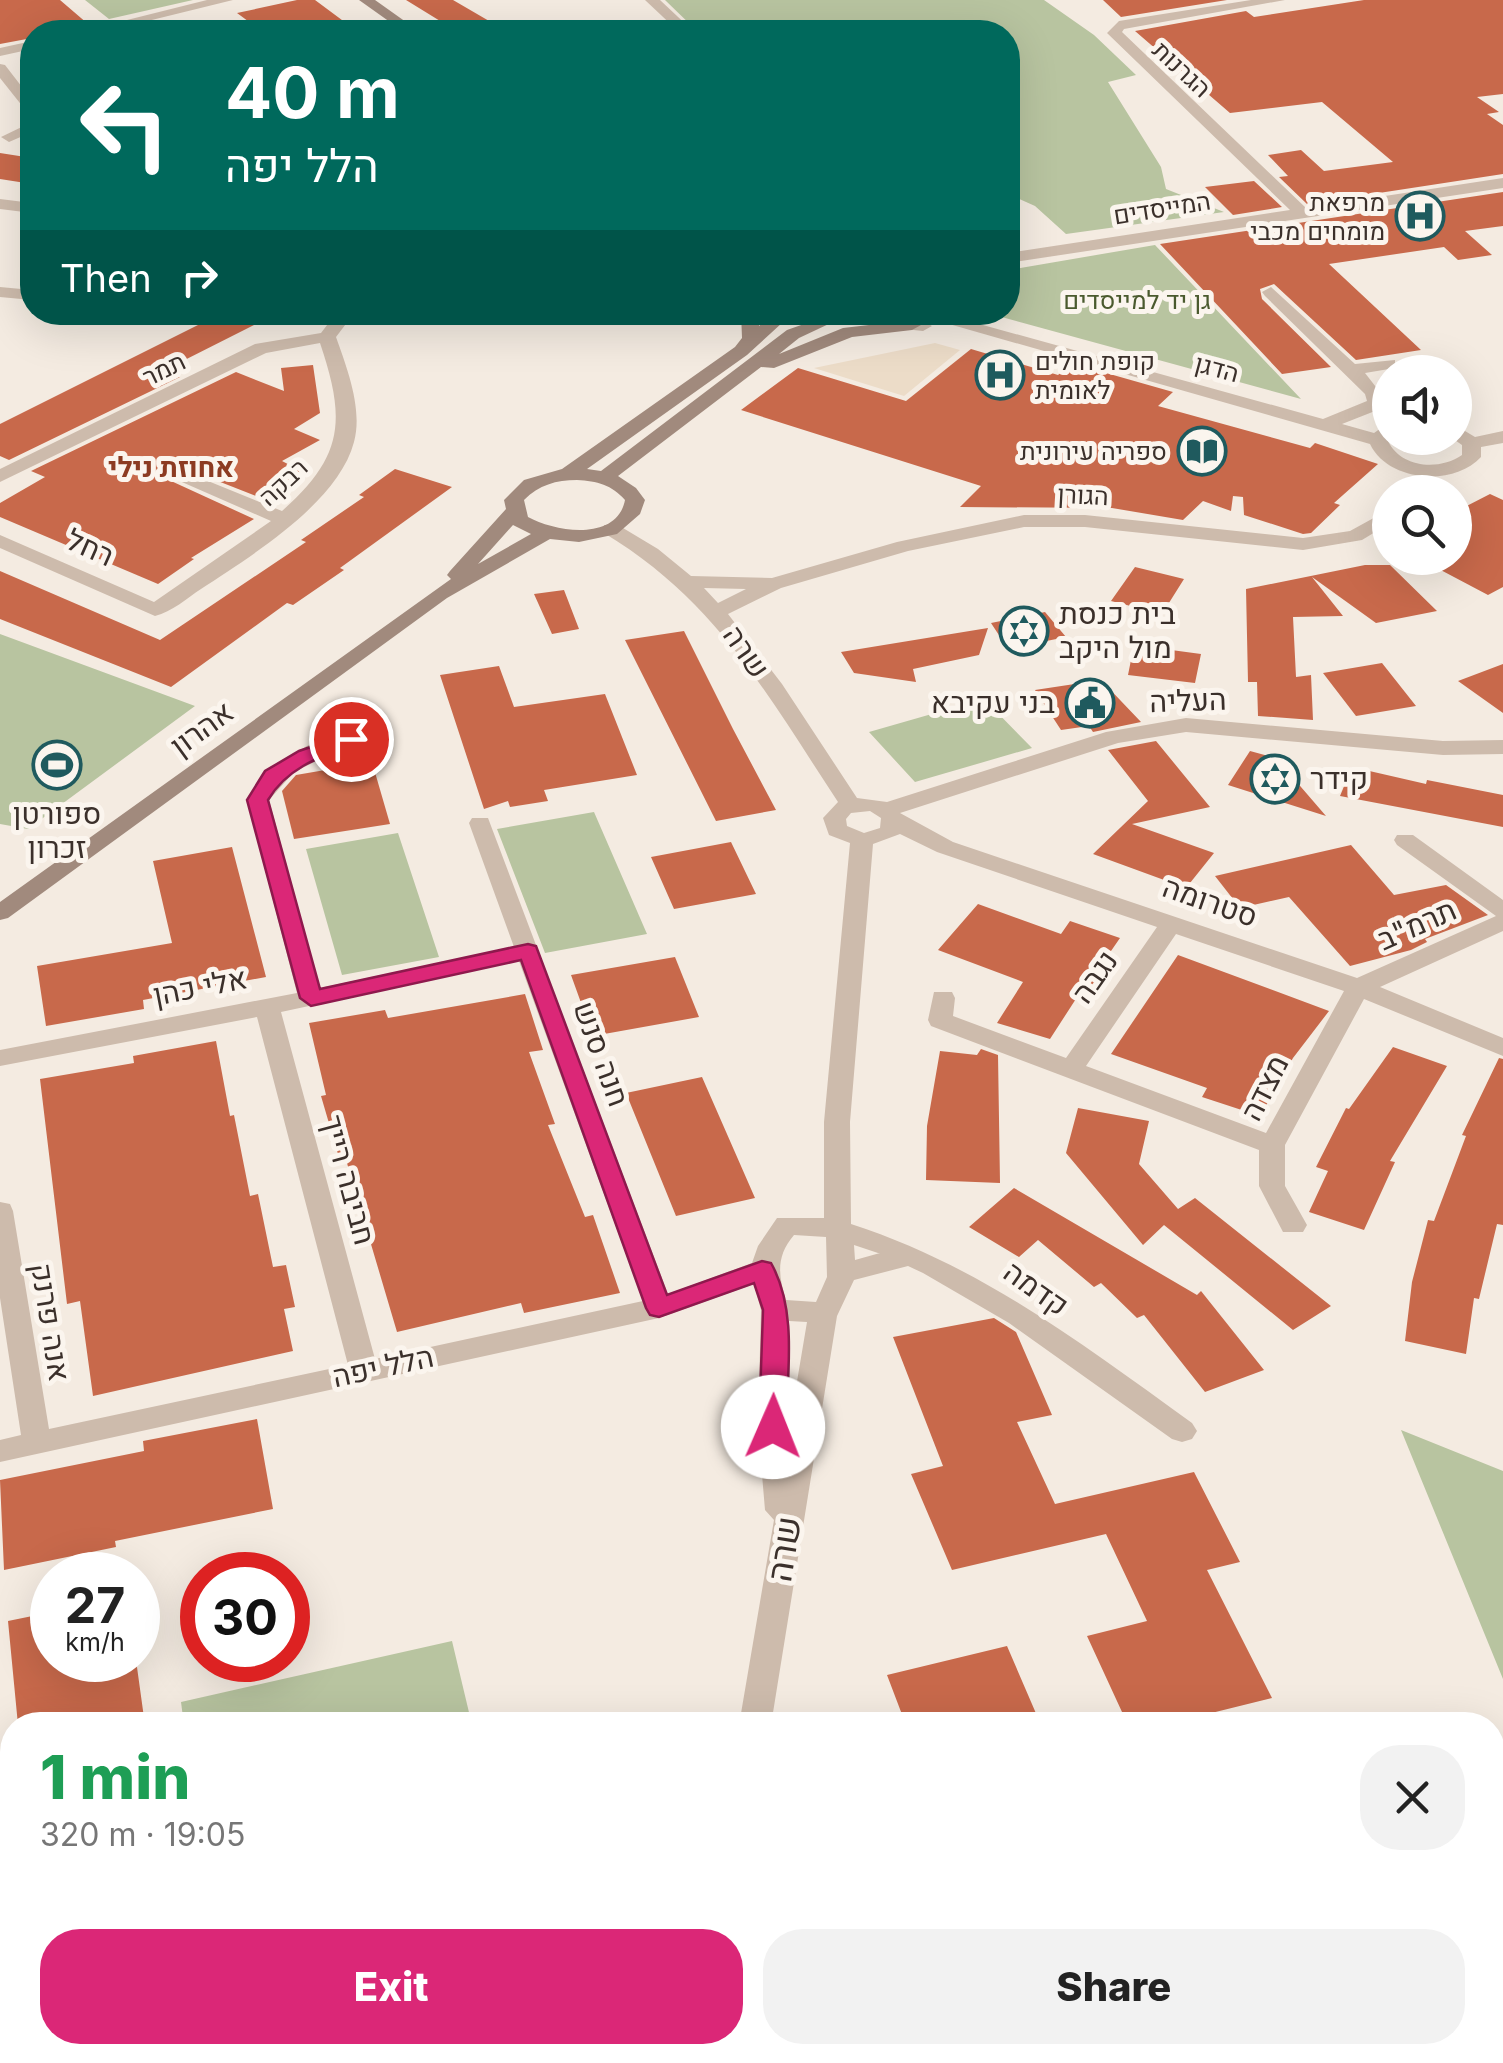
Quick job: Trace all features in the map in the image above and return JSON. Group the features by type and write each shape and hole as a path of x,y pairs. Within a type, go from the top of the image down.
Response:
{"street":[{"path":"138,20 226,0"},
{"path":"366,0 395,20"},
{"path":"652,0 674,20"},
{"name":"הגרנות","path":"1278,0 1119,25 1114,33 1302,212"},
{"path":"0,68 20,94"},
{"path":"9,137 20,132"},
{"name":"המייסדים","path":"1020,256 1503,183"},
{"path":"1271,292 1372,390"},
{"path":"327,337 337,325"},
{"path":"741,350 751,339 750,325"},
{"path":"568,474 771,325"},
{"path":"605,477 793,334 816,325"},
{"path":"736,377 849,332 884,325"},
{"name":"הדגן","path":"946,325 1327,424 1372,429"},
{"name":"הדגן","path":"966,325 983,332"},
{"name":"תמר","path":"0,476 261,348 327,337"},
{"name":"רבקה","path":"155,610 317,492 346,442 342,378 327,337"},
{"path":"1352,370 1372,367"},
{"path":"1327,424 1372,407"},
{"path":"1472,437 1503,438"},
{"path":"1385,455 1432,470 1466,462 1471,455"},
{"path":"1428,475 1432,470"},
{"path":"170,472 284,519"},
{"path":"514,512 530,528 582,536 611,529 627,519 634,500 620,483 605,477 568,474"},
{"name":"אהרון","path":"440,594 514,512 514,500 520,491 533,482 568,474"},
{"name":"הגורן","path":"718,612 774,584 904,546 1024,520 1085,521 1303,544 1355,536 1372,525"},
{"name":"שרה","path":"611,529 640,543 690,582 718,612 851,805"},
{"name":"אהרון","path":"0,913 440,594 546,533"},
{"name":"רחל","path":"0,541 155,610"},
{"name":"הגורן","path":"690,582 774,584"},
{"name":"העליה","path":"890,816 1114,737 1186,725 1444,748 1503,747"},
{"path":"311,998 258,800 272,776 306,756 351,739"},
{"path":"870,804 890,816 889,833 862,840 844,835 834,824 837,813 851,805 870,804"},
{"name":"סטרומה","path":"890,816 945,847 1358,987 1503,1048"},
{"name":"חנה סנש","path":"480,823 659,1308"},
{"path":"775,1310 822,1313 836,1300 842,1274 834,1172 862,840"},
{"path":"1404,840 1503,911"},
{"name":"נגבה","path":"1070,1069 1172,922"},
{"name":"תרמ\"ב","path":"1358,987 1503,922"},
{"name":"אלי כהן","path":"0,1058 267,1007 528,951"},
{"name":"מצדה","path":"1293,1225 1272,1186 1272,1145 1358,987"},
{"path":"943,998 940,1020 1272,1145"},
{"name":"חביבה רייך","path":"267,1007 364,1370"},
{"name":"אנה פרנק","path":"0,1211 37,1443"},
{"path":"784,1550 773,1427 775,1310 762,1270 774,1240 787,1225 837,1229"},
{"name":"קדמה","path":"837,1229 912,1256 973,1286 1182,1432"},
{"path":"842,1274 912,1256"},
{"name":"הלל יפה","path":"0,1451 659,1308 762,1270"},
{"name":"שרה","path":"757,1712 822,1313"}],"green space":[{"path":"85,0 193,0 109,19"},
{"path":"665,0 1044,0 1094,35 1136,75 1108,82 1161,167 1166,189 1224,212 1066,234 1035,206 1020,199 1020,20 686,20"},
{"name":"גן יד למייסדים","path":"1155,245 1301,399 1020,322 1020,268"},
{"name":"ספורטן זכרון","path":"0,634 195,706 28,829 0,824"},
{"path":"984,699 1032,748 915,782 869,732"},
{"path":"594,812 647,934 545,953 497,829"},
{"path":"398,833 439,957 342,975 306,849"},
{"path":"1401,1430 1503,1471 1503,1679"},
{"path":"452,1641 469,1712 182,1712 181,1702 270,1682 310,1682 310,1673"}],"shaded area":[{"path":"935,343 960,350 904,396 814,368"}],"building":[{"path":"0,0 60,0 83,20 20,20 20,40 0,44"},
{"path":"315,0 342,20 247,20 237,13"},
{"path":"406,0 453,0 487,20 438,20"},
{"path":"1103,0 1227,0 1121,17"},
{"path":"1364,0 1503,0 1503,94 1477,97 1499,112 1487,114 1503,125 1503,174 1307,204 1279,177 1288,176 1268,155 1301,150 1324,171 1393,162 1322,102 1230,113 1135,31 1246,11 1254,17"},
{"path":"0,153 20,156 20,182 0,179"},
{"path":"1254,181 1282,207 1233,215 1205,187"},
{"path":"1503,192 1503,226 1465,231 1492,255 1458,260 1444,247 1329,264 1421,350 1356,360 1274,284 1260,289 1262,299 1331,367 1282,374 1160,244"},
{"path":"198,325 254,325 147,379 180,377 9,460 0,456 0,424"},
{"path":"971,349 1058,375 1071,363 1173,392 1158,406 1310,448 1315,443 1378,464 1334,503 1340,505 1311,533 1303,534 1244,515 1243,497 1233,496 1231,511 1203,501 1183,520 1112,508 960,507 981,486 741,410 798,368 906,401"},
{"path":"313,365 320,413 294,429 320,440 282,461 303,472 256,496 177,465 162,464 156,470 158,475 254,519 191,558 194,559 158,584 0,517 0,503 45,477 31,471 236,372 284,391 281,368"},
{"path":"395,469 452,487 340,568 344,570 293,605 287,603 171,687 0,619 0,571 160,640 306,542 301,540 364,497 359,495"},
{"path":"1490,494 1503,500 1503,587 1488,595 1450,575 1472,575 1472,503"},
{"path":"1372,565 1372,575 1400,575 1437,611 1376,623 1312,577 1343,616 1293,617 1296,677 1311,675 1313,720 1258,716 1257,682 1248,682 1246,589"},
{"path":"1135,567 1184,579 1162,614 1111,601"},
{"path":"564,590 579,629 552,634 534,594"},
{"name":"בית כנסת מול היקב","path":"1045,612 1066,637 1008,649 991,623"},
{"path":"988,628 979,655 913,669 916,682 854,673 841,652"},
{"path":"684,631 776,810 716,821 625,640"},
{"path":"1134,645 1201,654 1195,683 1128,675"},
{"path":"1382,663 1416,706 1356,716 1323,673"},
{"path":"1503,664 1503,713 1458,681"},
{"path":"499,666 514,707 605,694 637,775 544,790 548,801 510,807 508,801 484,809 440,675"},
{"name":"בני עקיבא","path":"1101,680 1141,722 1093,732 1089,726 1061,730 1035,690"},
{"path":"1156,741 1210,807 1132,824 1214,853 1186,888 1093,854 1148,801 1108,750"},
{"name":"קידר","path":"1250,751 1276,758 1326,816 1228,785"},
{"path":"372,762 390,824 294,839 282,791 296,775"},
{"path":"1352,767 1426,784 1427,780 1503,795 1503,827 1340,796"},
{"path":"731,842 756,894 674,909 651,857"},
{"path":"1351,845 1394,895 1446,885 1488,915 1425,939 1427,942 1411,950 1350,966 1289,897 1240,908 1215,876"},
{"path":"232,847 266,977 143,1000 144,1009 46,1026 37,966 172,943 153,861"},
{"path":"978,904 1061,934 1070,921 1120,938 1102,964 1107,965 1088,990 1083,988 1050,1039 997,1023 1023,982 938,950"},
{"path":"1178,955 1329,1011 1293,1058 1260,1116 1202,1097 1207,1088 1111,1054"},
{"path":"675,957 699,1017 593,1036 571,975"},
{"path":"525,994 543,1050 529,1052 555,1124 548,1125 585,1217 593,1215 620,1293 524,1313 521,1303 397,1332 344,1153 338,1154 321,1096 326,1095 309,1023 385,1010 388,1018"},
{"path":"216,1041 250,1196 258,1194 273,1267 286,1265 295,1307 284,1309 293,1351 93,1396 80,1301 67,1304 40,1079 134,1063 133,1056"},
{"path":"1393,1047 1447,1066 1390,1161 1395,1162 1364,1230 1309,1212 1328,1171 1316,1167 1346,1108"},
{"path":"981,1049 998,1055 1000,1183 926,1180 927,1126 940,1051 977,1055"},
{"path":"1499,1058 1503,1059 1503,1225 1497,1224 1479,1299 1474,1298 1466,1354 1405,1341 1412,1282 1428,1220 1434,1221 1466,1136 1462,1135"},
{"path":"702,1077 755,1198 676,1216 626,1093"},
{"path":"1078,1108 1149,1121 1139,1164 1178,1209 1195,1198 1331,1306 1293,1330 1164,1225 1143,1245 1066,1153"},
{"path":"1014,1188 1197,1295 1201,1291 1264,1370 1205,1392 1144,1315 1137,1318 1101,1283 1094,1287 1038,1240 1019,1257 969,1227"},
{"path":"994,1318 1016,1332 1052,1415 1017,1422 1055,1504 1194,1472 1240,1562 1207,1570 1272,1698 1215,1712 1122,1712 1087,1636 1147,1621 1106,1534 952,1570 911,1474 943,1466 893,1337"},
{"path":"257,1419 273,1509 115,1541 116,1547 92,1552 30,1552 30,1565 4,1570 0,1480 144,1451 143,1441"},
{"path":"30,1616 30,1682 139,1682 143,1712 17,1712 8,1621"},
{"path":"1007,1646 1035,1712 901,1712 887,1675"}],"place":[{"name":"מרפאת מומחים מכבי","path":"1420,216"},
{"name":"קופת חולים לאומית","path":"1000,375"},
{"name":"ספריה עירונית","path":"1202,451"},
{"name":"בית כנסת מול היקב","path":"1024,631"},
{"name":"בני עקיבא","path":"1090,703"},
{"name":"ספורטן זכרון","path":"57,765"},
{"name":"קידר","path":"1275,779"}],"district":[{"name":"אחוזת נילי","path":"171,467"}],"route":[{"path":"351,739 306,756 272,776 258,800 311,998 528,951 659,1308 762,1270 775,1310 773,1427"}]}
